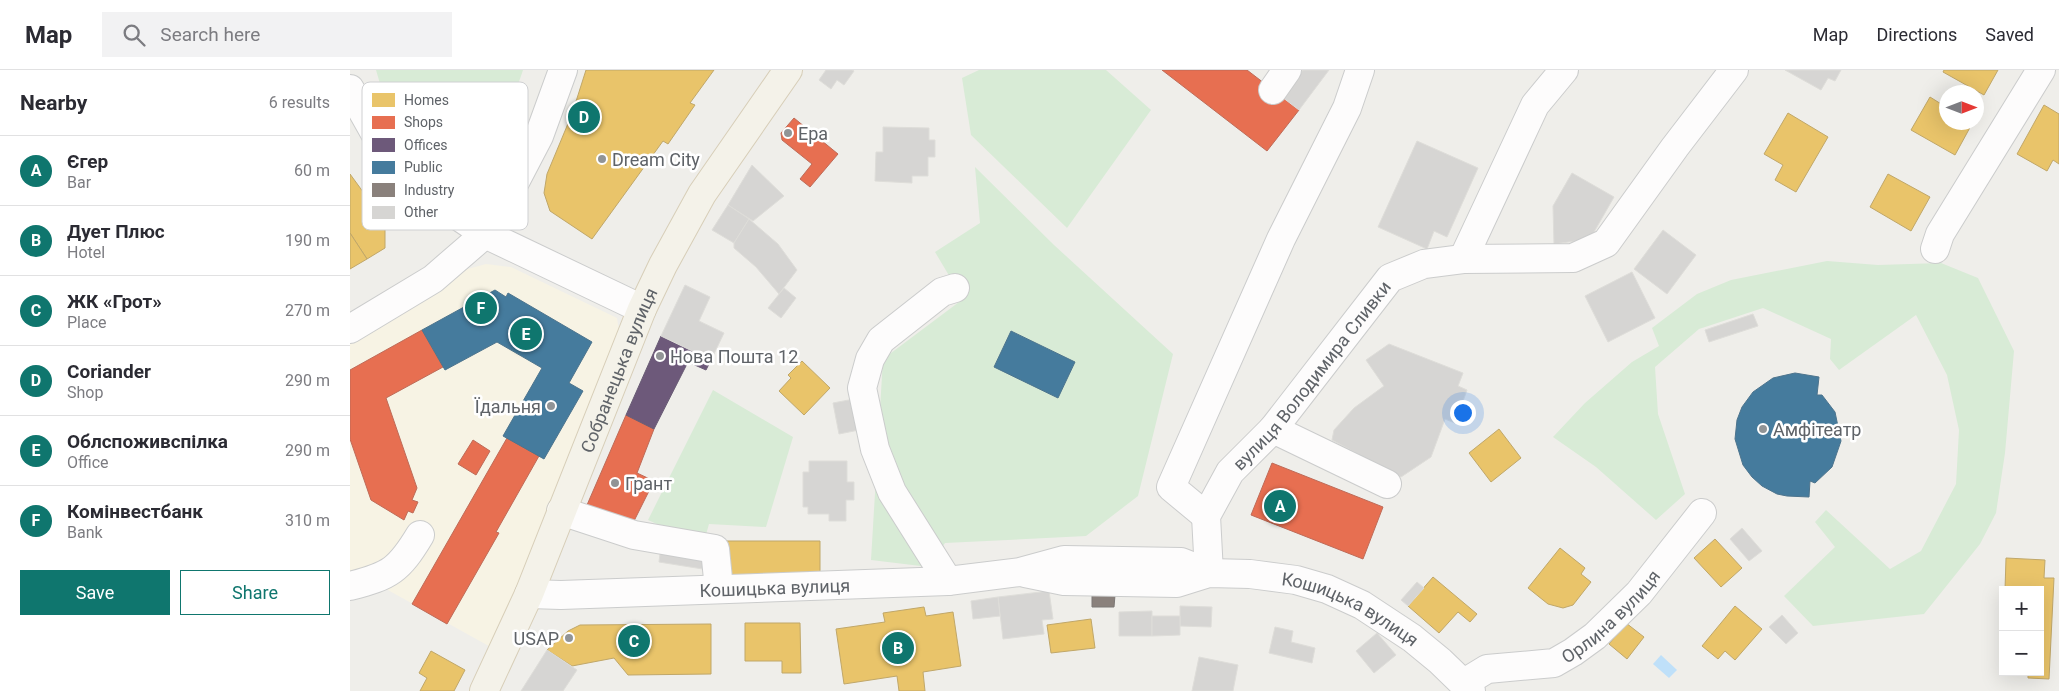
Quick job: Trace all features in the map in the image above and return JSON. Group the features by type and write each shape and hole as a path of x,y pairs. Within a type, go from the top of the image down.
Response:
{"main road":[{"name":"Собранецька вулиця","path":"484,691 529,594 642,309 662,265 702,194 788,70"}],"street":[{"path":"528,156 539,136 563,70"},
{"path":"1209,573 1206,516 1170,487 1281,239 1347,108 1360,70"},
{"path":"1463,259 1535,105 1564,70"},
{"name":"вулиця Володимира Сливки","path":"1206,516 1230,472 1273,429 1390,278 1424,264 1463,259 1573,258 1606,243 1675,147 1734,70"},
{"path":"1934,249 1940,234 2041,70"},
{"path":"350,89 362,110"},
{"path":"479,230 642,309"},
{"path":"350,329 433,279 487,230"},
{"path":"948,580 892,492 875,449 862,388 870,359 881,340 942,292 954,288"},
{"path":"1273,429 1387,484"},
{"path":"561,511 634,535 715,550 719,589"},
{"name":"Орлина вулиця","path":"1467,687 1487,669 1554,663 1595,636 1639,593 1702,513"},
{"path":"350,586 371,581 395,569 406,559 420,535"},
{"name":"Кошицька вулиця","path":"529,594 561,595 948,580 1020,572 1064,560 1181,562 1209,573 1250,574 1296,580 1327,589 1362,605 1412,638 1467,687"}],"shaded area":[{"path":"486,264 511,267 617,318 620,337 496,650 386,589 350,582 350,337 464,270"}],"green space":[{"path":"376,70 523,70 518,82 380,82"},
{"path":"979,70 1106,70 1151,110 1067,228 971,135 962,78"},
{"path":"975,167 1054,245 1173,354 1138,496 1086,536 945,543 929,567 871,560 883,359 963,299 935,252 980,223"},
{"path":"1827,261 1878,265 1941,263 1978,278 2014,351 2005,453 1996,513 1980,544 1924,614 1813,626 1784,596 1835,547 1815,522 1826,510 1890,569 1921,551 1956,484 1959,430 1947,375 1916,315 1839,370 1830,359 1831,339 1763,308 1699,329 1655,367 1658,414 1685,494 1656,520 1596,467 1553,437 1585,403 1632,362 1659,346 1652,328 1697,294 1731,280"},
{"path":"713,390 793,437 766,527 709,524 703,545 648,520"}],"water":[{"path":"1661,655 1677,670 1669,678 1653,664"}],"building: Homes":[{"name":"Dream City","path":"586,70 714,70 690,103 695,105 668,144 663,141 592,239 550,211 544,193 547,174 572,114"},
{"path":"1944,70 1998,70 1984,95 1984,85 1966,85 1943,72"},
{"path":"1930,97 1939,103 1939,130 1969,130 1955,155 1911,130"},
{"path":"2044,105 2059,114 2059,164 2053,160 2047,171 2017,154"},
{"path":"1788,113 1828,137 1796,192 1775,180 1783,165 1764,154"},
{"path":"350,174 362,190 362,230 385,230 385,248 367,259 350,233"},
{"path":"1888,174 1930,197 1911,231 1870,207"},
{"path":"350,233 367,259 350,269"},
{"path":"802,361 830,388 804,415 779,391 791,378 788,375"},
{"path":"1499,429 1521,458 1491,482 1469,453"},
{"path":"1715,539 1742,568 1721,587 1694,558"},
{"path":"725,541 820,541 820,575 725,576"},
{"path":"1560,548 1585,568 1581,574 1591,582 1573,605 1563,608 1548,604 1528,588"},
{"path":"2006,558 2045,560 2044,578 2054,578 2049,679 2028,678 2028,676 2044,676 2044,586 2005,586"},
{"path":"1433,577 1477,614 1470,622 1458,612 1439,633 1408,606"},
{"path":"1735,606 1762,629 1735,660 1725,651 1718,659 1702,646"},
{"path":"924,607 926,616 953,612 961,666 923,672 925,691 899,691 897,676 844,684 836,629 885,622 883,613"},
{"path":"1091,619 1095,648 1051,653 1047,625"},
{"path":"745,623 800,623 801,673 782,673 782,661 745,661"},
{"path":"1626,623 1644,637 1627,659 1609,644"},
{"path":"711,624 711,674 628,675 614,658 572,666 547,650 568,631 580,625"},
{"path":"431,651 465,670 454,691 420,691 427,678 419,673"}],"building: Shops":[{"path":"1162,70 1247,70 1299,110 1267,151"},
{"path":"794,118 838,154 810,187 800,179 812,164 782,140 781,133"},
{"path":"422,330 443,367 386,398 417,488 412,500 418,502 413,513 408,511 404,520 371,500 350,439 350,370"},
{"path":"626,415 654,429 637,473 654,481 631,527 587,505"},
{"path":"507,438 539,456 496,532 499,533 447,624 412,604"},
{"path":"473,440 490,451 476,475 458,464"},
{"path":"1272,463 1383,507 1363,559 1251,515"}],"building: Offices":[{"path":"661,336 711,360 706,370 688,362 654,429 626,415"}],"building: Public":[{"path":"495,290 506,297 508,293 592,342 569,383 583,391 544,459 503,436 542,368 497,342 445,370 422,330"},
{"path":"1011,331 1075,362 1058,398 994,367"},
{"path":"1795,373 1819,377 1817,395 1822,395 1835,412 1841,441 1832,467 1815,483 1810,481 1809,497 1777,494 1762,486 1743,465 1735,439 1737,420 1742,407 1753,392 1773,378"}],"building: Industry":[{"path":"1092,594 1115,595 1114,607 1092,607"}],"building: Other":[{"path":"826,70 854,71 844,85 837,80 831,89 819,80"},
{"path":"1303,70 1329,70 1299,110 1282,97"},
{"path":"1785,70 1841,70 1835,81 1828,78 1821,90"},
{"path":"883,127 929,128 929,140 935,140 935,157 928,157 928,176 912,176 912,183 875,181 876,152 883,152"},
{"path":"1417,141 1478,168 1447,237 1434,231 1427,249 1378,227"},
{"path":"752,165 784,196 753,221 728,205"},
{"path":"1572,173 1614,197 1590,239 1554,244 1553,206"},
{"path":"728,205 749,219 734,243 712,230"},
{"path":"749,219 778,244 797,270 779,294 756,267 734,248 734,243"},
{"path":"1663,230 1696,255 1667,294 1634,269"},
{"path":"1632,272 1655,318 1608,342 1585,296"},
{"path":"685,285 710,297 699,321 724,333 711,360 661,336"},
{"path":"784,288 796,298 781,318 768,308"},
{"path":"1753,314 1758,326 1709,342 1705,330"},
{"path":"1389,344 1463,373 1458,386 1467,390 1455,423 1445,419 1431,457 1401,477 1332,440 1334,430 1354,408 1384,386 1366,360"},
{"path":"854,399 859,430 839,434 833,403"},
{"path":"809,461 847,461 847,482 854,482 854,500 846,500 846,521 829,521 829,514 808,514 808,507 803,507 803,472 809,472"},
{"path":"1742,528 1762,551 1749,561 1730,539"},
{"path":"661,546 712,553 709,570 659,562"},
{"path":"1417,582 1424,588 1408,606 1401,600"},
{"path":"1049,591 1053,619 1042,620 1044,634 1003,639 998,597"},
{"path":"998,597 1000,616 973,619 971,601"},
{"path":"1180,606 1212,607 1211,627 1180,626"},
{"path":"1152,611 1152,636 1119,636 1119,612"},
{"path":"1782,615 1798,633 1786,644 1769,627"},
{"path":"1152,616 1180,616 1180,635 1152,636"},
{"path":"1275,627 1293,631 1291,642 1315,648 1312,663 1269,653"},
{"path":"1377,633 1396,655 1374,673 1356,651"},
{"path":"547,650 577,670 563,691 521,691"},
{"path":"1199,657 1238,665 1233,691 1192,691"}],"place":[{"name":"Coriander","path":"584,117"},
{"name":"Ера","path":"788,133"},
{"name":"Dream City","path":"602,159"},
{"name":"Комінвестбанк","path":"481,308"},
{"name":"Облспоживспілка","path":"526,334"},
{"name":"Нова Пошта 12","path":"660,356"},
{"name":"Їдальня","path":"551,406"},
{"name":"Амфітеатр","path":"1763,429"},
{"name":"Грант","path":"615,483"},
{"name":"Єгер","path":"1280,506"},
{"name":"USAP","path":"569,638"},
{"name":"ЖК «Грот»","path":"634,641"},
{"name":"Дует Плюс","path":"898,648"}]}
